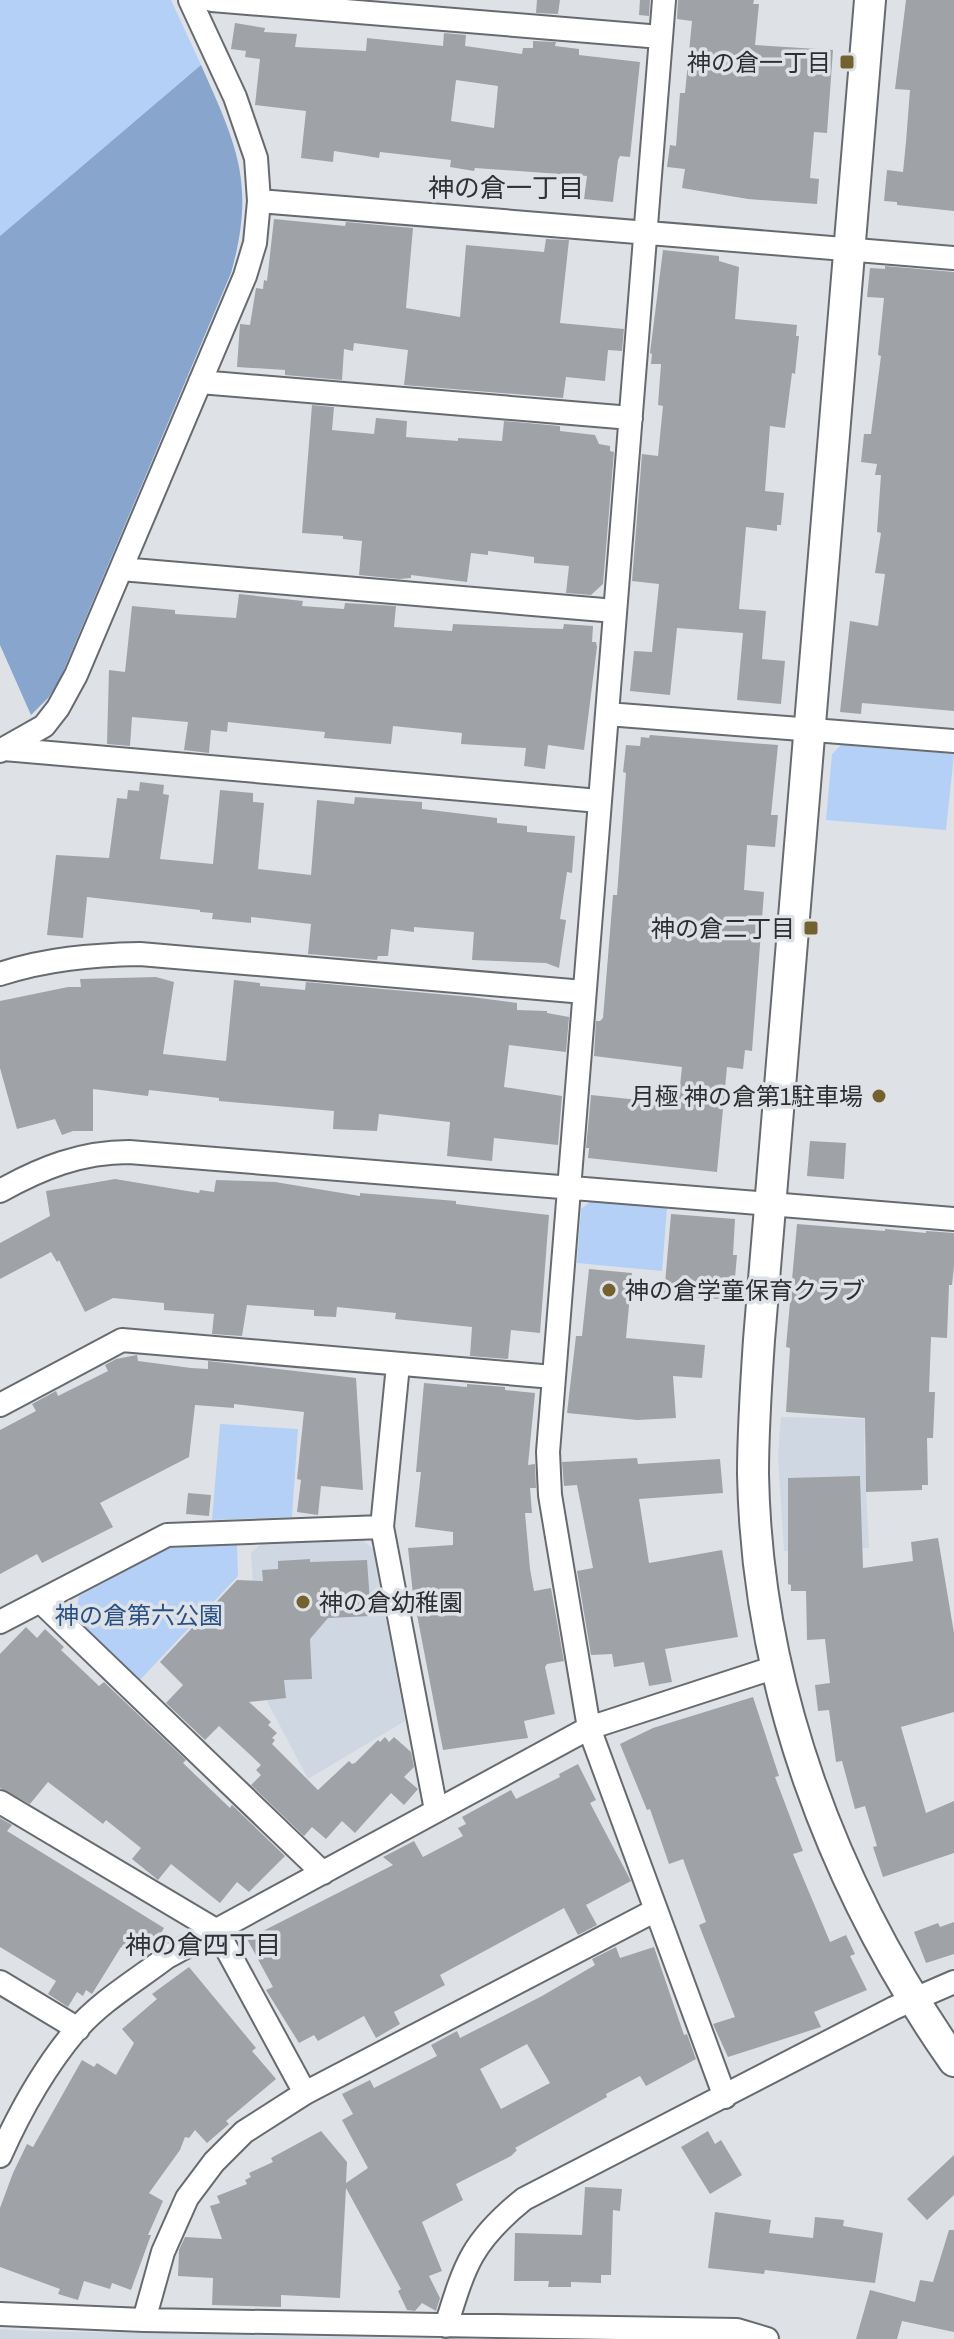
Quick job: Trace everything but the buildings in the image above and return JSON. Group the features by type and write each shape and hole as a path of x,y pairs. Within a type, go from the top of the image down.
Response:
{"street":[{"path":"2,750 44,726 76,675 251,259 259,201 256,158 235,97 190,0"},
{"path":"212,0 661,37"},
{"path":"664,0 548,1452 550,1495 589,1728 725,2097"},
{"path":"870,0 758,1354 753,1475 760,1572 776,1667 807,1778 835,1854 913,1999 954,2061"},
{"path":"259,201 954,258"},
{"path":"200,382 631,418"},
{"path":"121,569 615,611"},
{"path":"607,714 954,741"},
{"path":"2,750 599,801"},
{"path":"0,974 59,959 140,954 584,992"},
{"path":"2,1184 70,1158 129,1152 954,1219"},
{"path":"0,1405 122,1340 553,1377"},
{"path":"398,1365 382,1527 436,1810"},
{"path":"0,1622 167,1535 382,1527"},
{"path":"40,1601 323,1873"},
{"path":"0,2156 17,2118 47,2069 78,2029 119,1992 167,1957 589,1728 776,1667"},
{"path":"0,1802 217,1931 305,2093"},
{"path":"144,2320 163,2252 187,2198 214,2162 244,2132 305,2093 656,1910"},
{"path":"0,1982 78,2029"},
{"path":"446,2326 467,2261 500,2218 524,2199 913,1999 954,1982"},
{"path":"0,2314 144,2320 737,2330 767,2339"}],"shaded area":[{"path":"201,65 224,119 239,166 242,214 231,273 60,679 48,698 31,715 0,645 0,236"},
{"path":"781,1417 865,1419 869,1548 784,1551 778,1456"},
{"path":"363,1540 373,1549 405,1721 308,1779 260,1688 251,1553 261,1544"},
{"path":"0,2329 31,2331 453,2339 0,2339"}],"green space":[{"path":"0,0 171,0 201,65 0,236"},
{"path":"841,745 954,754 946,830 826,820 832,754"},
{"path":"591,1201 667,1208 662,1271 577,1263 581,1209"},
{"path":"220,1424 298,1429 292,1517 212,1520"},
{"name":"神の倉第六公園","path":"237,1545 238,1576 140,1680 75,1619 79,1596 168,1548"}],"place":[{"name":"神の倉一丁目","path":"847,62"},
{"name":"神の倉二丁目","path":"811,928"},
{"name":"月極 神の倉第1駐車場","path":"879,1096"},
{"name":"神の倉学童保育クラブ","path":"609,1290"},
{"name":"神の倉幼稚園","path":"303,1602"}],"district":[{"name":"神の倉一丁目","path":"506,187"},
{"name":"神の倉四丁目","path":"203,1944"}]}
